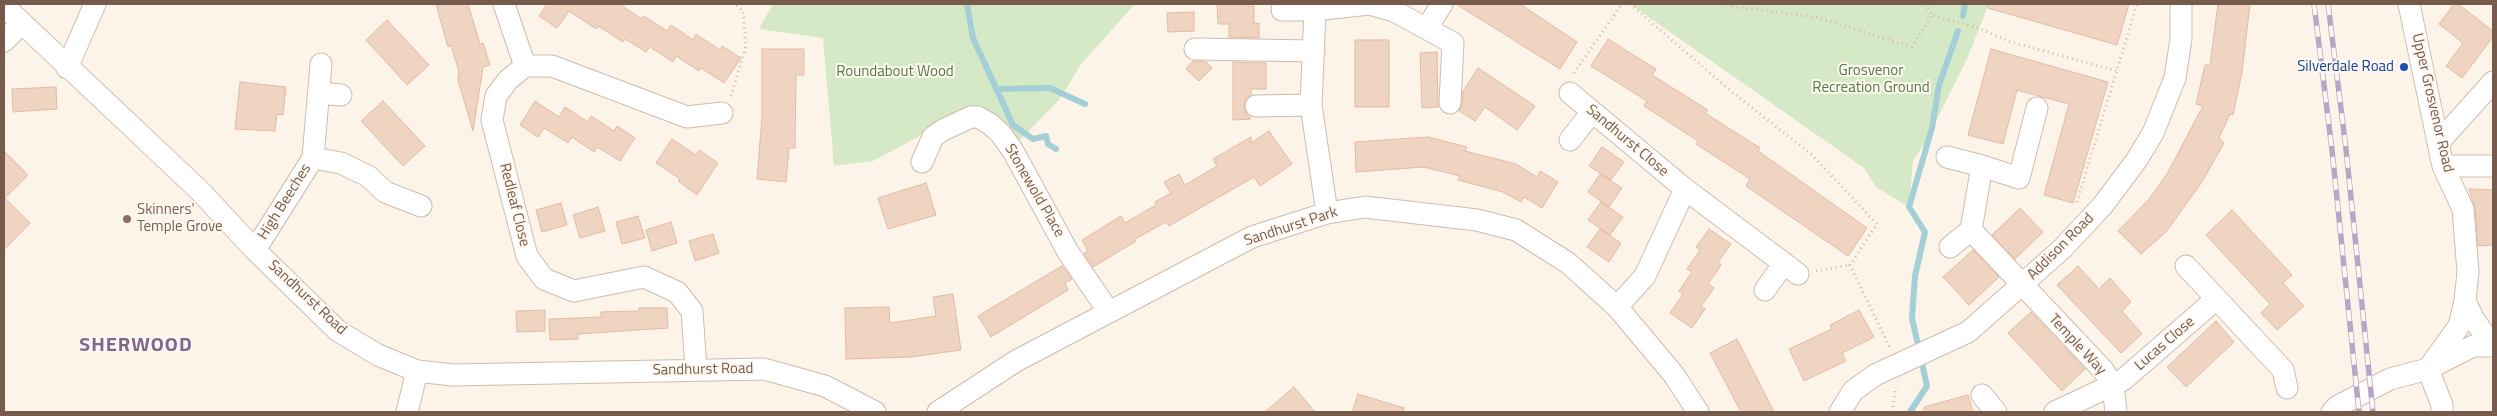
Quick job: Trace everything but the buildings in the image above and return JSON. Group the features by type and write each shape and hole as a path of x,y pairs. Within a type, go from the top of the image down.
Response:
{"street":[{"path":"67,68 95,4"},
{"path":"504,4 525,66 552,66 687,117 722,113"},
{"path":"1282,10 1315,10 1369,4 1394,11 1427,28 1453,43 1450,103"},
{"path":"1427,28 1442,4"},
{"name":"Addison Road","path":"1840,412 1853,391 1875,376 1932,347 1968,332 2062,249 2103,205 2136,161 2154,132 2175,78 2181,39 2181,4"},
{"name":"Upper Grosvenor Road","path":"2409,4 2443,166 2463,209 2468,272 2465,301 2459,326 2428,369"},
{"name":"Sandhurst Road","path":"4,6 67,68 200,191 255,250 338,331 378,355 417,371 453,375 764,369 825,386 875,412"},
{"path":"1315,10 1310,105 1327,213"},
{"path":"4,41 21,24"},
{"path":"1195,49 1314,51"},
{"name":"High Beeches","path":"255,250 313,158 321,64"},
{"name":"Redleaf Close","path":"525,66 508,80 496,96 492,120 527,256 544,279 574,291 644,277 677,292 692,311 696,369"},
{"path":"2438,143 2493,82"},
{"name":"Sandhurst Close","path":"1569,87 1592,112 1685,189 1791,269"},
{"path":"319,93 341,95"},
{"path":"1256,106 1310,105"},
{"path":"1947,157 2019,178 2037,108"},
{"path":"1570,140 1592,112"},
{"name":"Stonewold Place","path":"922,162 933,137 943,130 971,117 978,117 990,124 1001,134 1013,151 1068,252 1109,312"},
{"path":"313,158 341,162 368,176 385,192 421,206"},
{"path":"1950,248 1971,230 1982,166"},
{"path":"2443,166 2493,166"},
{"path":"1617,308 1645,276 1685,189"},
{"name":"Sandhurst Park","path":"938,412 1016,360 1252,237 1327,213 1365,207 1477,220 1516,230 1568,263 1617,308 1674,375 1698,412"},
{"name":"Temple Way","path":"1971,230 2103,370 2113,385 2116,412"},
{"path":"2186,266 2215,300 2283,370 2287,388"},
{"path":"1765,290 1791,269"},
{"name":"Lucas Close","path":"2055,412 2124,380 2215,300"},
{"path":"2465,301 2472,318 2484,334 2493,341"},
{"path":"2332,412 2338,406 2390,379 2428,369 2473,346 2493,346"},
{"path":"2428,369 2442,405 2442,412"},
{"path":"407,412 417,371"},
{"path":"1982,395 1996,412"}],"path":[{"path":"722,113 735,88 746,46 743,11 736,4"},
{"path":"1569,87 1622,4"},
{"path":"1630,4 1732,92 1811,154 1877,224 1850,265"},
{"path":"1728,4 1729,6 1816,17 1912,47 1932,15"},
{"path":"1925,4 1932,15 1978,28 2011,42 2117,71"},
{"path":"2074,211 2137,4"},
{"path":"1791,269 1850,265"},
{"path":"1850,265 1903,363"}],"green space":[{"name":"Roundabout Wood","path":"773,4 1135,4 1082,63 1059,100 1014,146 952,119 873,161 834,166 823,38 759,29"},
{"name":"Grosvenor Recreation Ground","path":"1630,4 1989,4 1966,61 1924,145 1913,160 1909,207 1876,187 1864,168"}],"waterway":[{"path":"967,4 973,38 1013,125 1033,139 1046,136 1048,144 1056,149"},
{"path":"1963,16 1965,4"},
{"path":"1910,412 1927,386 1912,318 1915,276 1925,232 1909,207 1932,128 1939,85 1958,31"},
{"path":"997,89 1050,88 1085,104"}],"railway":[{"path":"2314,4 2332,150 2359,412"},
{"path":"2328,4 2346,149 2373,412"}],"place":[{"name":"Silverdale Road","path":"2404,67"},
{"name":"Skinners' Temple Grove","path":"127,219"}],"district":[{"name":"SHERWOOD","path":"136,346"}]}
